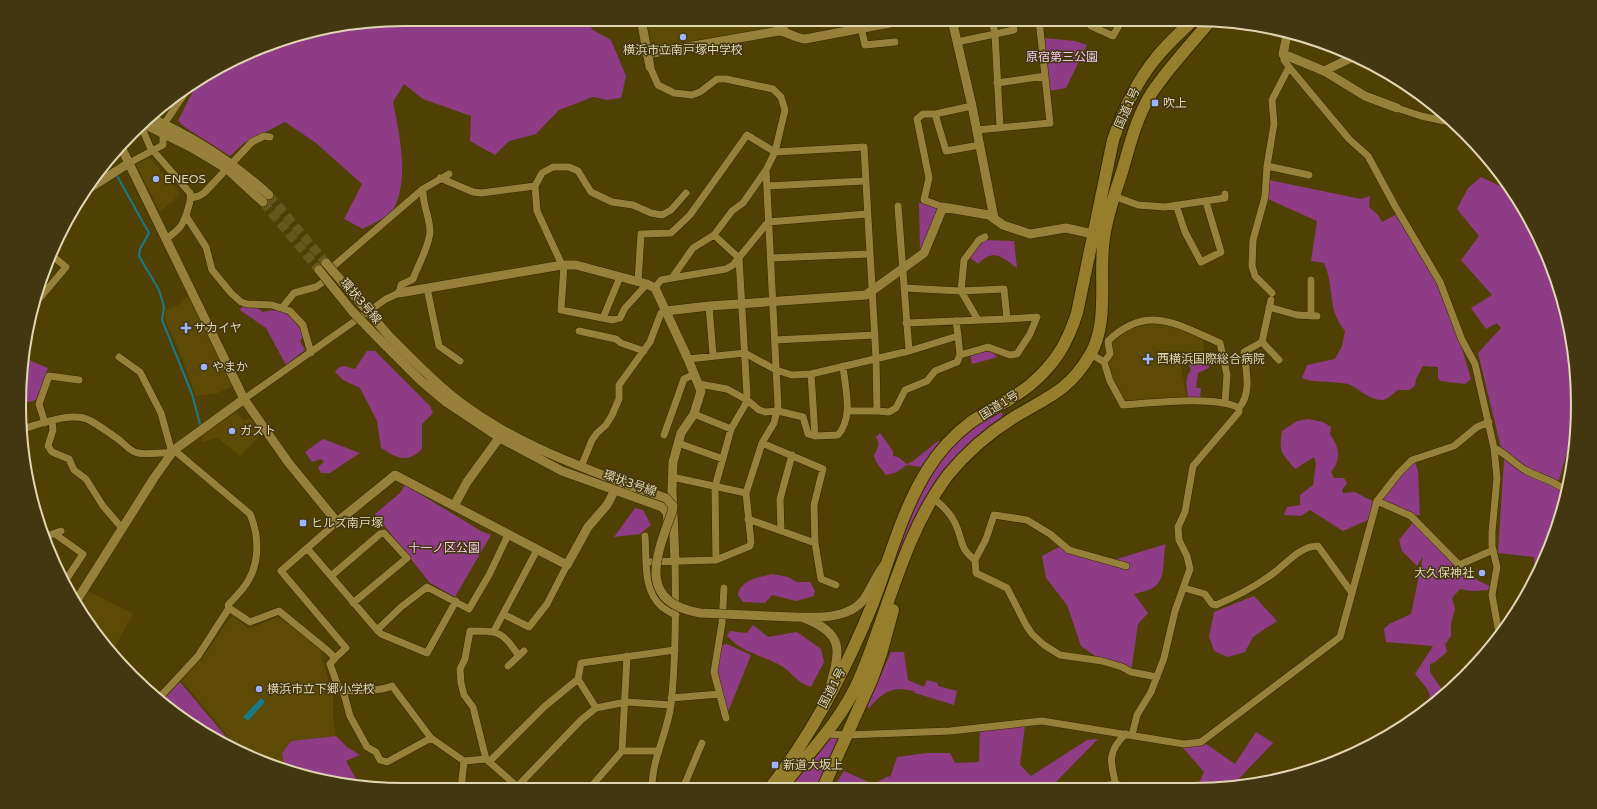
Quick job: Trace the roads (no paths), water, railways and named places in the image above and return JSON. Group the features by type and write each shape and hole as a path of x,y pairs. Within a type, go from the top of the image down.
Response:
{"highway":[{"name":"国道1号","path":"777,783 827,698 866,619 909,504 932,463 953,437 971,422 1004,403 1029,386 1059,355 1069,338 1078,314 1113,140 1120,120 1136,87 1156,58 1188,26"},
{"name":"国道1号","path":"778,783 825,734 844,707 858,681 916,531 932,498 967,455 990,434 1013,418 1054,395 1072,380 1091,354 1098,331 1104,238 1114,196 1137,123 1152,92 1206,27"},
{"path":"1004,403 1013,418"},
{"name":"国道1号","path":"824,783 848,736 881,654 906,557"}],"street":[{"path":"642,26 650,67 658,85 674,93 692,95 700,92 717,80 726,79 773,89 781,97 785,110 775,152 766,170 743,203 732,211 714,235 693,248 672,278"},
{"path":"784,26 785,32"},
{"path":"647,54 785,32 805,39 867,26"},
{"path":"953,26 972,106 994,218"},
{"path":"993,26 1000,128"},
{"path":"957,42 1014,30 1013,26"},
{"path":"977,130 1050,123 1040,26"},
{"path":"1092,26 1113,36 1119,26"},
{"path":"861,27 865,45 895,42"},
{"path":"1286,38 1283,54 1284,60 1349,140 1368,156 1394,206 1440,282 1462,340 1475,364 1489,422 1494,448 1497,478 1492,532 1493,550 1497,566 1492,595 1498,628"},
{"path":"1283,54 1324,71 1359,94 1421,116 1443,121"},
{"path":"1324,71 1348,60"},
{"path":"1289,68 1272,100 1274,124 1267,166 1264,197 1253,240 1252,260 1256,276 1270,300 1297,315 1314,316 1311,280"},
{"path":"998,83 1045,76"},
{"path":"98,183 129,163 163,145 163,128 181,99"},
{"path":"972,106 935,114 923,114 917,119 929,178 924,200 943,207 982,213 994,218 1003,225 1030,234 1066,228 1094,234"},
{"path":"935,114 946,151 980,145"},
{"path":"154,121 163,128 230,166 266,199"},
{"path":"149,126 163,128"},
{"path":"143,131 146,141 190,193 191,198 186,216 179,229 166,239"},
{"path":"653,783 658,751 667,727 671,702 676,615 672,477 673,462 681,433 694,414 701,391 688,358 666,311 647,284 641,234 671,233 690,215 747,135 775,152 864,147 869,254 875,335 877,411"},
{"path":"191,198 204,193 258,138 270,137"},
{"path":"123,152 244,399 288,462 337,522"},
{"path":"1267,166 1309,175"},
{"path":"647,284 625,308 620,318 612,320 561,310 563,265 537,211 535,186 542,173 553,167 569,167 578,171 591,192 612,202 633,206 651,213 662,215 671,210 686,193"},
{"path":"647,562 716,560 750,546 751,542 746,493 762,443 774,423 778,410 766,170"},
{"path":"282,308 294,293 316,287 326,280 329,270 423,189 449,174"},
{"path":"440,178 477,193 535,186"},
{"path":"766,186 865,181"},
{"path":"399,293 401,285 413,279 429,239 430,230 422,199 423,189"},
{"path":"1114,196 1138,205 1165,207 1225,198 1226,194"},
{"path":"1176,205 1185,232 1201,262 1221,252 1206,202"},
{"path":"898,206 908,351"},
{"path":"581,467 592,440 597,432 606,425 612,415 619,398 619,385 650,342 661,313 666,311 742,303 866,295 924,253 943,207"},
{"path":"79,597 173,451 386,299 399,293 563,265 576,265 647,284 661,280 726,269 739,258 768,222 867,214"},
{"path":"186,216 206,247 212,270 231,293 247,304 272,305 290,311 303,325 310,353"},
{"path":"714,235 739,258 747,400 730,429 715,486 716,560"},
{"path":"978,320 961,291 964,260 979,240 985,237"},
{"path":"771,258 869,254"},
{"path":"43,295 66,267 56,259"},
{"name":"環状3号線","path":"326,263 385,339 420,380 446,402 562,470 662,507 667,512 668,524"},
{"name":"環状3号線","path":"319,270 352,311 385,339"},
{"path":"602,318 620,277"},
{"path":"426,288 439,346 460,361"},
{"path":"904,288 961,291 1004,289 1007,319"},
{"path":"1262,342 1270,300"},
{"path":"708,306 713,355"},
{"path":"906,323 1037,317 1030,334 1017,354 1010,355 988,347 960,355"},
{"path":"1104,362 1110,354 1108,341 1120,330 1142,321 1168,320 1220,343 1228,375 1225,403"},
{"path":"848,411 889,412 896,408 905,390 927,380 935,371 957,362 960,355 956,321"},
{"path":"579,331 616,339 621,343 644,351"},
{"path":"775,340 875,335"},
{"path":"688,358 745,353 776,370 792,375 811,374 908,351 958,336"},
{"path":"1262,342 1279,360"},
{"path":"1118,783 1112,766 1115,743 1129,735 1137,715 1151,692 1164,658 1175,611 1190,569 1187,556 1179,540 1178,527 1185,512 1193,466 1239,412 1239,408 1244,403 1247,392 1244,352 1262,342"},
{"path":"1091,354 1104,362 1110,381 1123,405 1184,402 1225,403 1239,408"},
{"path":"119,357 140,372 161,414 173,451 250,514 254,523 257,542 252,570 248,581 228,605 230,608 198,656 162,695"},
{"path":"699,384 727,389 747,400 759,410 765,412 778,410 803,417 808,434 815,436 838,435 843,429 848,411 843,366"},
{"path":"664,435 684,379 695,374"},
{"path":"811,374 815,436"},
{"path":"79,380 49,376 39,404 53,430 48,446 52,452 69,459 74,470 86,479 103,506 122,528"},
{"path":"694,414 730,429"},
{"path":"27,428 74,417 81,418 89,420 120,440 138,454 173,451"},
{"path":"825,734 848,736 950,731 1042,721 1184,744 1201,742 1340,637 1377,501 1399,473 1412,460 1454,446 1477,427 1489,422"},
{"path":"454,506 467,482 502,434"},
{"name":"環状3号線","path":"502,434 581,467 666,498 670,502 672,512 668,524"},
{"path":"762,443 823,469 814,505 815,543 822,579 836,585"},
{"path":"678,444 723,459"},
{"path":"1494,448 1502,451 1513,462 1528,472 1555,482 1562,487"},
{"path":"781,530 780,499 792,455"},
{"path":"567,565 395,475 390,477 281,571 346,648 335,658 330,666 339,689 387,688 392,686 431,738 464,761 488,760 544,707 578,679 581,663 674,650"},
{"path":"672,477 746,493"},
{"path":"504,614 529,627 547,604 588,527 607,505 615,490"},
{"path":"932,498 944,507 955,523 964,551 975,560"},
{"path":"1377,501 1411,516 1459,565 1493,550"},
{"path":"1126,566 1069,550 1050,534 1027,520 994,515 986,539 975,560 976,573 1007,588 1026,625 1032,634 1044,645 1060,655 1102,661 1122,667 1130,672 1157,677"},
{"path":"748,519 815,543"},
{"path":"668,524 656,557 658,584 668,600 687,611 700,613 798,617 841,614 855,608 864,600 877,573 888,560"},
{"path":"50,535 58,532 83,554 68,577"},
{"path":"331,576 380,534 384,533 406,558 353,603"},
{"path":"377,630 427,587 469,609 489,576 508,535"},
{"path":"645,536 649,586 662,607 676,615"},
{"path":"1184,588 1206,594 1212,604 1216,605 1240,595 1270,576 1300,552 1311,546 1318,546 1352,593"},
{"path":"307,548 377,630 393,639 427,653 456,601"},
{"path":"494,631 537,550"},
{"path":"724,588 722,623 714,672 726,718"},
{"path":"230,608 250,622 279,611 335,658"},
{"path":"798,617 828,630 836,644 837,662 827,698"},
{"path":"508,666 521,654 505,636 494,631 470,631 465,659 460,669 464,695 473,707 488,760 512,783"},
{"path":"594,783 622,751 626,702 627,656"},
{"path":"578,679 596,708"},
{"path":"343,690 350,716 367,747 376,752 380,760 387,762 431,738"},
{"path":"522,783 581,720 596,708 626,702 671,702 720,694"},
{"path":"685,783 702,743"},
{"path":"622,751 658,751"},
{"path":"462,783 464,761"}],"water":[{"path":"261,698 265,702 248,721 243,717"}],"waterway":[{"path":"117,176 149,233 140,249 139,256 159,290 164,307 162,320 192,394 200,424"}],"tunnel":[{"path":"269,195 326,263"},
{"path":"263,202 319,270"}],"place":[{"name":"横浜市立南戸塚中学校","path":"683,37"},
{"name":"吹上","path":"1155,103"},
{"name":"ENEOS","path":"156,179"},
{"name":"サカイヤ","path":"186,328"},
{"name":"西横浜国際総合病院","path":"1148,359"},
{"name":"やまか","path":"204,367"},
{"name":"ガスト","path":"232,431"},
{"name":"ヒルズ南戸塚","path":"303,523"},
{"name":"大久保神社","path":"1482,573"},
{"name":"横浜市立下郷小学校","path":"259,689"},
{"name":"新道大坂上","path":"775,765"}],"park label":[{"name":"原宿第三公園","path":"1062,57"},
{"name":"十一ノ区公園","path":"444,548"}]}
